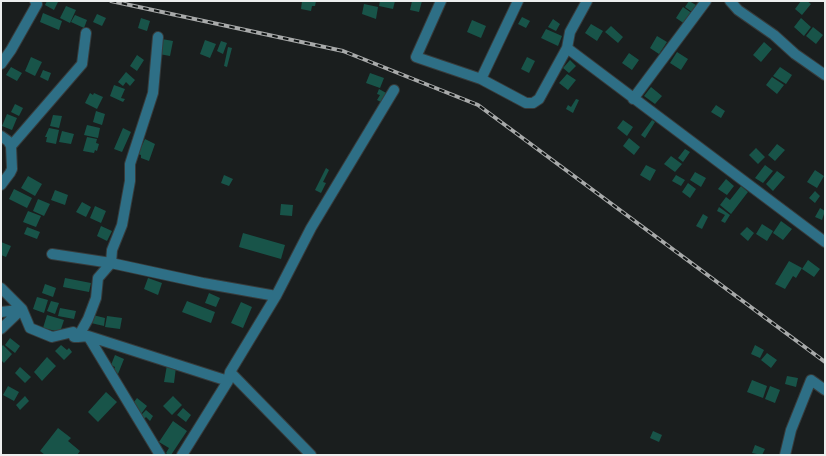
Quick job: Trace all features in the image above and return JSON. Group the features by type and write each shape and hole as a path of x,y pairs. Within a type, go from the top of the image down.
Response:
{"street":[{"path":"1,64 11,50 36,1"},
{"path":"441,1 416,57 481,79 520,101 532,103 539,99 567,48 570,32 586,1"},
{"path":"481,79 518,1"},
{"path":"633,99 706,1"},
{"path":"730,1 738,10 774,35 795,54 825,76"},
{"path":"11,146 82,64 86,33"},
{"path":"158,37 152,93 130,164 130,181 122,225 112,250 111,262 98,278 96,298 83,336 160,455"},
{"path":"567,48 825,242"},
{"path":"182,455 276,296 311,228 394,90"},
{"path":"1,136 11,146 12,169 1,185"},
{"path":"52,254 111,262 202,283 276,296"},
{"path":"1,288 20,310 30,328 52,337 73,332 229,376 311,455"},
{"path":"1,312 20,310"},
{"path":"1,329 20,310"},
{"path":"785,455 791,430 811,380 825,390"}],"building":[{"path":"47,1 58,2 54,10 45,5"},
{"path":"302,1 316,1 311,11 301,9"},
{"path":"380,1 395,1 393,9 379,6"},
{"path":"412,1 422,1 419,12 410,10"},
{"path":"689,1 696,5 692,12 685,7"},
{"path":"801,1 807,1 811,4 802,15 795,9"},
{"path":"364,4 378,7 376,19 362,14"},
{"path":"66,6 76,10 70,23 60,18"},
{"path":"683,7 693,14 685,24 676,18"},
{"path":"43,13 62,21 59,30 40,22"},
{"path":"97,14 106,18 102,26 93,22"},
{"path":"75,15 87,20 84,28 71,22"},
{"path":"522,17 530,21 526,28 518,24"},
{"path":"141,18 150,21 147,31 138,28"},
{"path":"801,18 811,27 804,36 794,27"},
{"path":"553,19 560,24 556,31 548,27"},
{"path":"472,20 486,26 481,38 467,32"},
{"path":"591,24 603,31 597,41 585,33"},
{"path":"611,26 623,37 618,43 605,32"},
{"path":"813,27 823,35 816,44 806,36"},
{"path":"546,29 562,36 558,46 541,38"},
{"path":"657,36 667,42 659,54 650,48"},
{"path":"162,39 173,41 170,56 159,54"},
{"path":"205,40 216,44 210,58 200,54"},
{"path":"221,41 227,43 223,54 217,51"},
{"path":"764,42 772,49 761,62 753,55"},
{"path":"228,47 232,48 227,67 224,66"},
{"path":"677,52 688,59 681,70 670,63"},
{"path":"629,53 639,60 632,70 622,63"},
{"path":"137,55 144,60 137,71 130,66"},
{"path":"31,57 42,62 35,76 25,71"},
{"path":"527,57 535,61 529,73 521,69"},
{"path":"570,60 576,66 569,73 563,68"},
{"path":"11,67 22,73 17,81 6,75"},
{"path":"780,67 792,75 786,84 773,76"},
{"path":"43,70 51,73 48,81 40,77"},
{"path":"126,72 135,80 130,86 126,82 123,86 118,82"},
{"path":"370,73 384,78 380,88 366,83"},
{"path":"567,74 576,80 568,90 559,83"},
{"path":"772,77 784,85 777,94 766,85"},
{"path":"114,85 125,89 121,98 125,99 123,102 110,96"},
{"path":"651,87 662,96 655,104 644,96"},
{"path":"379,89 388,94 383,103 377,100 380,95 377,94"},
{"path":"90,93 103,97 97,109 85,103"},
{"path":"576,99 579,100 573,113 566,109 568,105 571,107"},
{"path":"15,104 23,108 19,116 11,112"},
{"path":"716,105 725,111 721,118 711,112"},
{"path":"96,111 105,114 102,125 93,122"},
{"path":"7,114 17,118 12,130 2,126"},
{"path":"53,115 62,116 59,128 50,126"},
{"path":"623,120 633,127 627,136 617,128"},
{"path":"652,120 655,122 645,138 641,135"},
{"path":"87,125 100,128 98,138 84,135"},
{"path":"49,128 59,130 56,144 46,142 47,137 45,137"},
{"path":"123,128 131,132 122,152 114,149"},
{"path":"62,131 74,134 71,144 59,142"},
{"path":"87,137 97,139 96,143 99,144 97,151 95,150 94,153 83,151"},
{"path":"629,138 640,147 634,155 623,146"},
{"path":"145,139 155,144 149,161 141,158 141,155 138,154"},
{"path":"777,144 785,150 775,161 768,155"},
{"path":"756,148 765,157 758,164 749,155"},
{"path":"685,149 690,152 683,162 678,158"},
{"path":"671,156 682,164 675,172 664,164"},
{"path":"646,165 656,170 650,181 640,175"},
{"path":"765,165 773,171 763,183 755,178"},
{"path":"326,168 329,170 323,182 326,183 321,193 315,190"},
{"path":"815,170 824,176 817,188 807,182"},
{"path":"777,171 785,177 773,191 766,184"},
{"path":"695,172 706,178 701,187 690,180"},
{"path":"224,175 233,179 229,186 221,183"},
{"path":"676,175 685,180 681,186 672,181"},
{"path":"28,176 42,184 35,196 21,188"},
{"path":"726,179 734,186 727,195 718,189"},
{"path":"688,183 696,189 690,198 682,192"},
{"path":"741,186 748,192 731,214 720,205 726,197 730,200"},
{"path":"14,189 32,198 27,208 9,199"},
{"path":"55,190 68,195 65,205 51,200"},
{"path":"815,191 820,196 815,203 809,198"},
{"path":"38,199 50,204 44,216 33,211"},
{"path":"82,202 91,207 86,217 76,212"},
{"path":"281,204 293,205 292,216 280,215"},
{"path":"95,206 106,211 101,223 90,218"},
{"path":"719,207 730,215 725,223 721,221 725,215 717,211"},
{"path":"820,208 825,211 822,220 815,217"},
{"path":"28,211 41,216 36,227 23,222"},
{"path":"703,214 708,217 702,229 696,226"},
{"path":"781,221 792,229 783,240 773,233"},
{"path":"762,224 773,231 767,241 756,234"},
{"path":"101,226 112,231 107,241 97,236"},
{"path":"27,227 40,232 37,239 24,234"},
{"path":"747,227 754,233 748,241 740,234"},
{"path":"243,233 285,245 281,259 239,247"},
{"path":"1,242 11,246 6,257 1,255"},
{"path":"808,260 820,269 814,277 802,269"},
{"path":"789,261 802,268 796,278 793,276 785,289 775,284"},
{"path":"65,278 91,283 89,292 63,287"},
{"path":"148,278 162,283 158,295 144,289"},
{"path":"45,284 56,288 53,297 42,293"},
{"path":"209,293 220,298 216,307 205,303"},
{"path":"37,297 48,300 44,313 33,309"},
{"path":"51,301 59,303 55,314 47,311"},
{"path":"187,301 215,312 211,323 182,312"},
{"path":"241,302 252,307 243,328 231,323"},
{"path":"60,308 76,311 74,319 58,316"},
{"path":"47,315 64,320 60,332 43,328"},
{"path":"93,315 105,318 104,326 91,323"},
{"path":"107,316 122,318 120,329 105,327"},
{"path":"10,338 20,346 15,353 5,345"},
{"path":"3,345 12,354 4,363 1,360 1,347"},
{"path":"61,345 67,350 69,348 72,352 64,360 55,351"},
{"path":"755,345 764,350 760,358 751,354"},
{"path":"767,353 777,360 771,368 761,360"},
{"path":"115,355 124,359 118,374 113,372 115,367 111,365"},
{"path":"47,357 56,366 42,381 34,372"},
{"path":"167,365 176,367 174,383 164,382"},
{"path":"20,367 31,377 25,383 15,373"},
{"path":"787,376 798,378 796,387 785,384"},
{"path":"752,380 767,386 763,398 747,392"},
{"path":"8,386 19,392 14,401 3,395"},
{"path":"770,386 780,390 775,403 765,399"},
{"path":"106,392 117,402 98,422 88,412"},
{"path":"25,396 29,401 20,410 16,405"},
{"path":"173,396 182,405 172,415 163,406"},
{"path":"137,398 147,406 141,414 131,406"},
{"path":"183,408 191,415 186,422 177,415"},
{"path":"146,410 153,416 150,421 146,417 144,419 140,416"},
{"path":"173,421 187,431 171,455 168,455 166,453 169,448 159,442"},
{"path":"58,428 71,438 68,441 80,451 77,455 45,455 40,451"},
{"path":"653,431 662,435 659,442 650,438"},
{"path":"755,445 765,449 762,455 752,453"}],"railway":[{"path":"111,1 343,51 478,105 825,362"}]}
